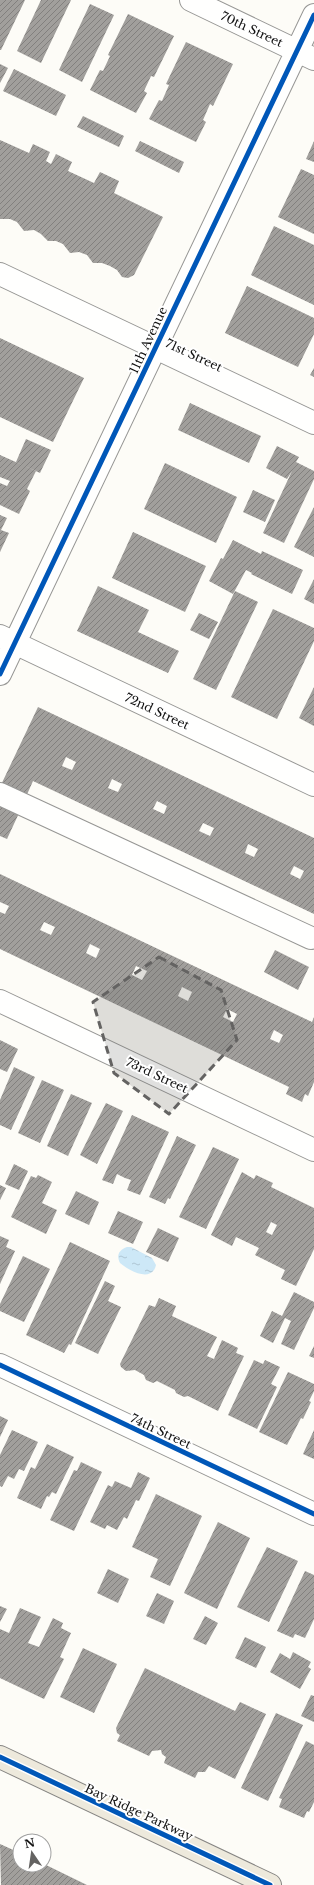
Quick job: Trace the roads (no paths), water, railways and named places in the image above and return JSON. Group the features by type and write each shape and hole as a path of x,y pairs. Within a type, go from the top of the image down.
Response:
{"main road":[{"name":"Bay Ridge Parkway","path":"0,1757 270,1885"}],"street":[{"name":"70th Street","path":"191,0 305,54"},
{"name":"11th Avenue","path":"0,674 7,640 305,54 314,15"},
{"name":"71st Street","path":"0,274 314,423"},
{"name":"72nd Street","path":"7,640 314,786"},
{"path":"0,794 311,938"},
{"name":"73rd Street","path":"0,1001 314,1150"},
{"name":"74th Street","path":"0,1365 314,1514"}],"water":[{"path":"127,1247 131,1247 152,1258 156,1265 154,1270 150,1273 140,1274 120,1263 118,1255"}]}
